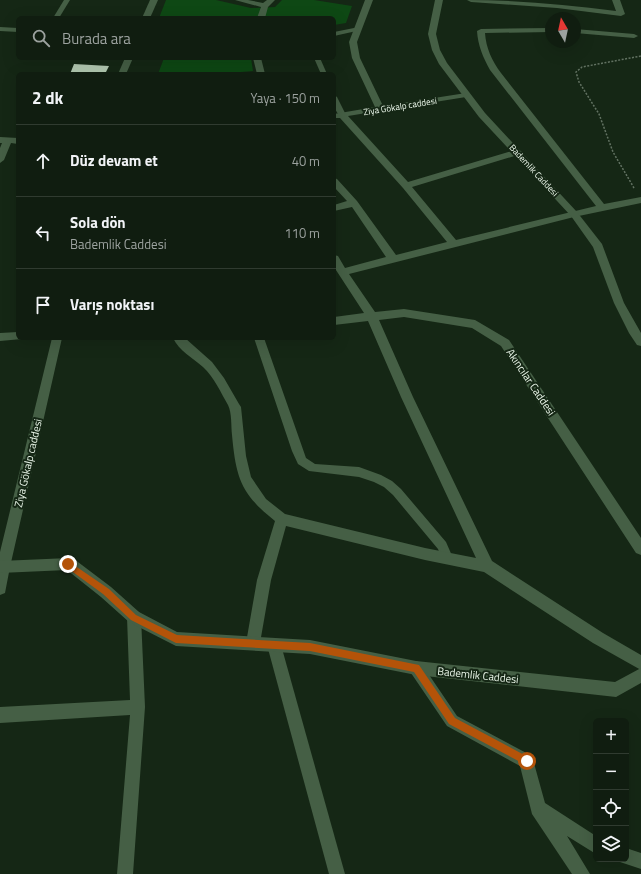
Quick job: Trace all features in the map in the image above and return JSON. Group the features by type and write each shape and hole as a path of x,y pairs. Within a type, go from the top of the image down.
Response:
{"street":[{"path":"147,16 154,0"},
{"path":"239,0 265,6"},
{"path":"262,16 265,6 271,0"},
{"path":"370,0 353,42 356,58 380,108"},
{"name":"Bademlik Caddesi","path":"439,0 432,34 436,50 444,64 466,96 482,115 574,214 598,246 619,303 632,330 641,342"},
{"path":"470,0 556,6 622,14 616,0"},
{"path":"0,28 16,30"},
{"path":"545,30 481,31 481,41 486,57 498,75 602,208"},
{"path":"581,32 634,36"},
{"path":"123,72 128,60"},
{"path":"258,60 260,72"},
{"name":"Ziya Gökalp caddesi","path":"338,116 380,108 466,96"},
{"path":"338,116 406,186 454,244"},
{"path":"0,160 3,140 16,141"},
{"path":"406,186 518,152"},
{"path":"336,183 354,203 393,259"},
{"path":"342,272 602,208 639,196"},
{"path":"336,208 354,203"},
{"path":"336,262 372,317 407,397 487,566"},
{"name":"Akıncılar Caddesi","path":"336,321 404,314 440,318 475,324 505,343 641,549"},
{"path":"0,337 16,336"},
{"name":"Ziya Gökalp caddesi","path":"0,588 1,567 57,340"},
{"path":"180,340 208,365 220,381 235,407 240,456 245,479 262,503 282,518 447,558 487,566 598,638 641,663"},
{"path":"253,643 259,599 282,518"},
{"name":"Bademlik Caddesi","path":"1,567 68,564 106,592 134,617 176,639 310,647 416,668 616,690 641,675"},
{"path":"125,874 138,707 134,617"},
{"path":"274,645 337,874"},
{"path":"416,668 452,721 527,761 538,808 582,874"},
{"path":"0,715 138,707"},
{"path":"538,808 593,844"},
{"path":"629,857 641,861"}],"lane":[{"path":"57,16 67,0"},
{"path":"336,34 359,29"},
{"path":"318,60 323,72"},
{"path":"260,340 297,451 302,461 313,468 368,474 388,484 397,492 442,546 447,558"}],"path":[{"path":"639,196 613,152 599,114 579,82 576,72 578,68 582,67 641,56"}],"green space":[{"path":"166,0 216,0 251,8 275,7 282,0 314,0 352,6 346,23 336,25 336,16 160,16"},
{"path":"163,60 251,60 253,71 241,72 159,72"}],"building":[{"path":"74,64 109,66 106,72 71,72"}],"route":[{"path":"68,564 106,592 134,617 176,639 310,647 416,668 452,721 527,761"}]}
